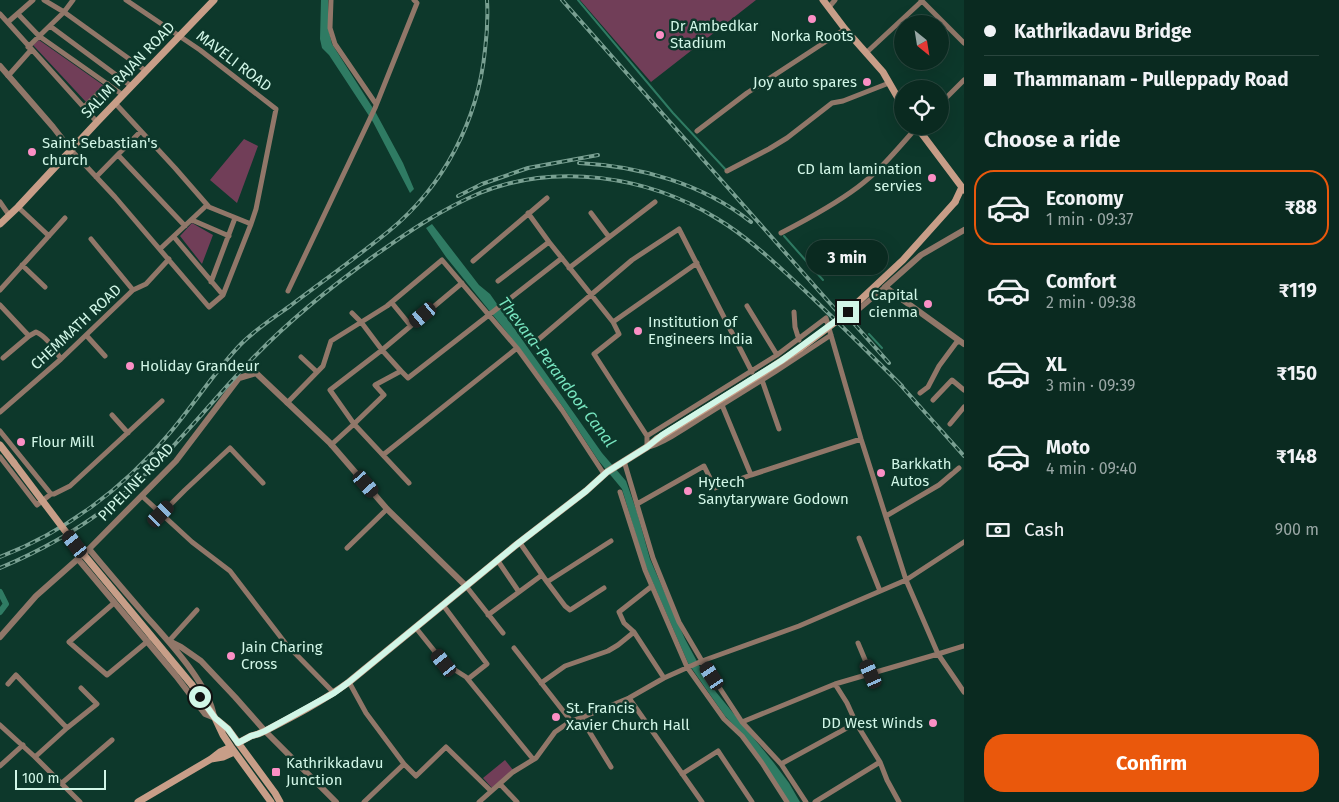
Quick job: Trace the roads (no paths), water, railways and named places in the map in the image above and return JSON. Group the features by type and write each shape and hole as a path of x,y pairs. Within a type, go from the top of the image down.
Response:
{"main road":[{"name":"SALIM RAJAN ROAD","path":"0,224 214,0"},
{"path":"823,0 845,29 883,72 894,91"},
{"path":"240,746 334,693 586,491 614,466 775,365 842,317 903,260 955,202 963,189 924,135"},
{"path":"955,202 964,197"},
{"path":"0,445 75,544 192,685 215,718 233,750 271,802"},
{"path":"215,718 228,729 280,802"},
{"path":"138,802 211,760 223,757 233,750"}],"street":[{"path":"8,22 33,0"},
{"path":"44,0 64,12 146,72"},
{"path":"8,76 39,36 64,12 73,0"},
{"name":"MAVELI ROAD","path":"126,0 200,50 276,109 256,209 251,224"},
{"path":"331,0 330,28 334,44 376,106"},
{"path":"829,6 835,0"},
{"path":"866,53 922,0 964,43"},
{"path":"288,291 376,106 417,1"},
{"path":"0,14 96,122"},
{"path":"18,14 39,36 123,95"},
{"path":"50,26 131,86"},
{"path":"697,131 746,93 845,29"},
{"path":"0,66 209,307 223,296 251,224 209,208 115,104"},
{"path":"949,95 964,80"},
{"path":"727,171 787,138 832,103 843,101 889,83"},
{"path":"84,107 108,84"},
{"path":"96,177 141,131"},
{"path":"782,233 821,212 859,187 892,156 910,135"},
{"path":"118,155 185,226"},
{"path":"473,261 547,198"},
{"path":"0,202 9,215"},
{"path":"569,268 655,202"},
{"path":"160,249 207,205"},
{"path":"18,207 48,236"},
{"path":"528,213 613,322 619,334 594,354 647,436 647,447 653,447 667,439 831,335"},
{"path":"591,213 609,237"},
{"path":"0,290 66,218"},
{"path":"211,282 235,218"},
{"path":"192,220 229,236"},
{"path":"500,305 532,345 632,260 679,229 752,372"},
{"path":"858,310 921,255 964,230"},
{"path":"174,237 223,296"},
{"path":"91,239 133,290"},
{"path":"498,282 549,242"},
{"path":"352,313 362,322 382,350 408,378 562,258"},
{"name":"CHEMMATH ROAD","path":"0,412 62,359 133,290 146,284 169,260"},
{"path":"503,633 466,586 387,509 332,445 288,403 322,366 332,341 392,303 442,260 490,313 517,348 606,473"},
{"path":"613,322 697,263"},
{"path":"22,265 45,287"},
{"path":"410,483 354,424 330,390 382,350 462,283"},
{"path":"884,287 962,343"},
{"path":"392,303 410,325"},
{"path":"0,305 29,336"},
{"path":"748,306 778,355"},
{"path":"794,312 795,327 799,340"},
{"path":"647,436 778,355 826,318 861,438 906,580 938,654 964,692"},
{"path":"3,358 36,332 46,340 62,359"},
{"path":"86,335 105,356"},
{"path":"920,392 928,387 941,363 956,343 962,343"},
{"path":"383,455 517,348"},
{"path":"301,357 317,372"},
{"path":"332,445 384,395 375,385 401,371"},
{"name":"PIPELINE ROAD","path":"0,637 36,596 78,559 176,461 239,378 256,372 288,403"},
{"path":"762,380 779,429"},
{"path":"933,400 952,380 964,390"},
{"path":"0,457 37,505 51,494 70,486 162,402"},
{"path":"722,405 751,475"},
{"path":"950,424 964,408"},
{"path":"112,415 128,433"},
{"path":"0,431 51,494"},
{"path":"637,504 704,466 715,488 861,438"},
{"path":"161,514 230,448 264,484"},
{"path":"624,461 653,558 679,622 700,661 742,722 781,764 806,802"},
{"path":"886,516 939,484 959,468"},
{"path":"620,492 652,586 688,667 724,719 742,736 762,763 787,802"},
{"path":"142,496 192,542 230,571 286,644 334,693"},
{"path":"347,548 387,509"},
{"path":"859,538 880,591"},
{"path":"547,582 611,541"},
{"path":"520,542 547,582 570,610 604,588"},
{"path":"479,802 513,772 536,758 555,732 571,721 629,698 664,678 700,661 799,626 906,580 964,542"},
{"path":"88,549 156,628 170,641 200,685 213,708 215,718"},
{"path":"78,559 146,639 205,714 215,718"},
{"path":"498,560 519,592"},
{"path":"488,615 542,575"},
{"path":"652,586 619,612 624,623 634,632 664,678"},
{"path":"114,603 69,642 108,675 156,628"},
{"path":"443,605 487,664 468,679"},
{"path":"170,641 197,610"},
{"path":"416,628 444,663 468,679 533,759"},
{"path":"541,683 565,666 608,651 634,632"},
{"path":"170,641 202,661 236,697 262,733 336,802"},
{"path":"858,643 871,674"},
{"path":"742,722 835,684 964,646"},
{"path":"514,648 571,721"},
{"path":"8,684 16,675 67,728"},
{"path":"349,682 366,713 404,764 416,776 446,747 491,791"},
{"path":"835,684 880,762 899,802"},
{"path":"35,757 96,704 81,688"},
{"path":"629,698 702,802"},
{"path":"581,718 611,767"},
{"path":"781,764 856,723"},
{"path":"0,725 23,745 80,802"},
{"path":"62,783 112,740"},
{"path":"0,766 23,745"},
{"path":"682,774 718,751 752,802"},
{"path":"815,802 880,762"},
{"path":"364,802 404,764"},
{"path":"500,784 517,802"}],"waterway":[{"path":"578,0 673,113 727,171"},
{"path":"784,236 823,280"},
{"path":"869,334 882,348"},
{"path":"0,592 6,604 0,612"}],"railway":[{"path":"0,557 47,535 113,490 168,435 231,355 247,339 389,231 426,194 455,150 475,101 485,50 487,0"},
{"path":"562,0 843,318"},
{"path":"458,196 482,184 528,168 598,155"},
{"path":"579,163 625,168 670,179 712,197 751,222"},
{"path":"0,568 29,555 71,532 131,488 168,452 269,342 312,303 343,279 400,238 439,214 466,199 509,183 539,178 570,176 601,178 631,183 661,192 689,204 728,225 761,251 815,300 902,386"},
{"path":"841,309 889,363"},
{"path":"897,381 964,456"}],"place":[{"name":"Norka Roots","path":"812,19"},
{"name":"Dr Ambedkar Stadium","path":"660,35"},
{"name":"Joy auto spares","path":"867,82"},
{"name":"Saint Sebastian's church","path":"32,152"},
{"name":"CD lam lamination servies","path":"932,178"},
{"name":"Capital cienma","path":"928,304"},
{"name":"Institution of Engineers India","path":"638,331"},
{"name":"Holiday Grandeur","path":"130,366"},
{"name":"Flour Mill","path":"21,442"},
{"name":"Barkkath Autos","path":"881,473"},
{"name":"Hytech Sanytaryware Godown","path":"688,491"},
{"name":"Jain Charing Cross","path":"231,656"},
{"name":"St. Francis Xavier Church Hall","path":"556,717"},
{"name":"DD West Winds","path":"933,723"},
{"name":"Kathrikkadavu Junction","path":"276,772"}],"water label":[{"name":"Thevara-Perandoor Canal","path":"557,372"}]}
